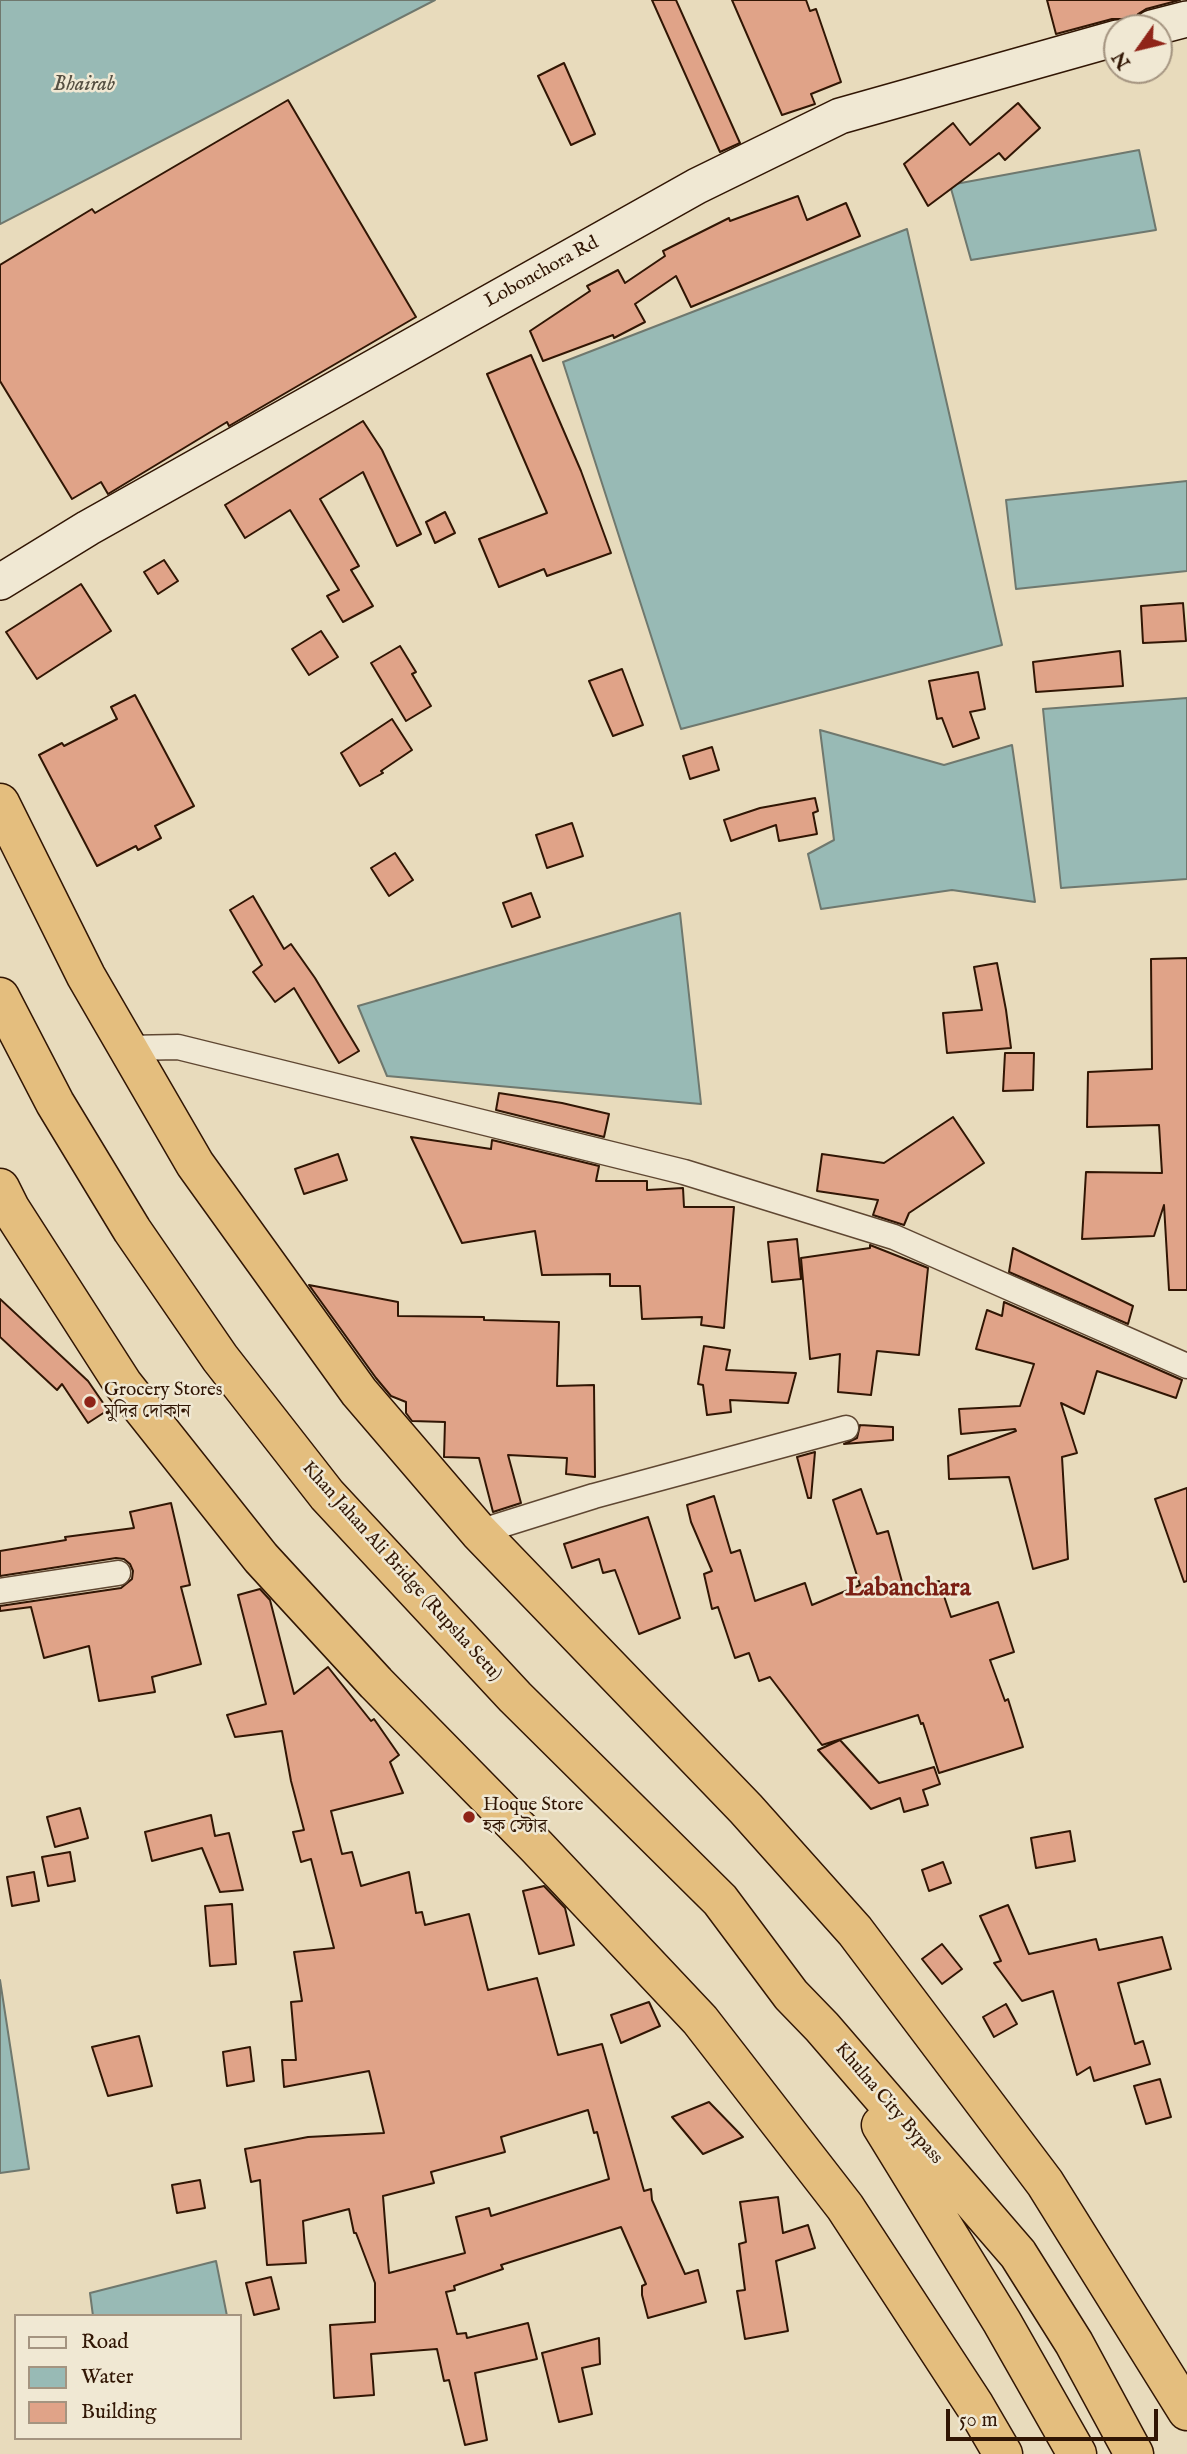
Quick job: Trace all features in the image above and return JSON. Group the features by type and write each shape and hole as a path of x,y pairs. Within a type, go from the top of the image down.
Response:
{"highway":[{"path":"0,803 86,976 195,1164 359,1392 479,1531 747,1809 855,1931 1045,2183 1187,2411"},
{"name":"Khan Jahan Ali Bridge (Rupsha Setu)","path":"0,997 55,1103 132,1230 220,1358 327,1494 515,1698 720,1900 791,1995 822,2027"},
{"path":"0,1188 10,1208 123,1384 261,1558 376,1683 537,1847 700,2020 845,2207 975,2406 1003,2454"},
{"name":"Khulna City Bypass","path":"822,2027 1002,2322 1077,2454"},
{"name":"Khulna City Bypass","path":"822,2027 1018,2254 1074,2343 1134,2454"}],"street":[{"name":"Lobonchora Rd","path":"0,582 88,528 662,205 828,121 1103,42"},
{"path":"128,1048 178,1047 684,1172 894,1237 1187,1366"},
{"path":"479,1531 594,1496 846,1429"},
{"path":"0,1591 118,1573"}],"water":[{"name":"Bhairab","path":"0,0 435,0 0,224"},
{"path":"1139,150 1156,230 971,260 950,185"},
{"path":"907,229 1002,645 681,729 563,362"},
{"path":"1187,481 1187,571 1016,589 1006,500"},
{"path":"1187,698 1187,879 1061,888 1043,709"},
{"path":"820,730 944,765 1012,745 1035,902 952,890 821,909 808,854 834,840"},
{"path":"680,913 701,1104 387,1076 358,1006"},
{"path":"0,1980 29,2169 0,2173"},
{"path":"216,2261 227,2314 93,2314 90,2293"}],"building":[{"path":"652,0 676,0 740,143 720,152"},
{"path":"732,0 806,0 810,11 816,9 841,82 811,94 815,104 782,115"},
{"path":"1047,0 1180,0 1146,9 1138,14 1103,14 1103,21 1056,34"},
{"path":"564,63 595,134 571,145 538,76"},
{"path":"288,100 416,317 229,426 227,422 108,494 101,482 72,499 0,381 0,265 92,209 95,213"},
{"path":"1018,103 1040,128 1005,160 999,153 928,206 904,164 953,123 970,145"},
{"path":"798,196 807,220 846,203 860,236 691,307 676,276 635,304 645,322 614,338 613,335 543,361 530,331 590,291 587,286 618,270 625,283 665,256 663,251 729,218 730,221"},
{"path":"531,355 581,471 611,553 547,576 544,569 499,587 479,539 547,513 487,374"},
{"path":"363,421 382,450 421,534 397,546 363,472 320,499 359,566 351,570 373,606 343,622 327,596 339,590 290,510 245,538 225,505"},
{"path":"445,512 455,533 435,543 426,522"},
{"path":"164,560 178,581 158,594 144,572"},
{"path":"81,584 111,631 37,679 6,632"},
{"path":"1183,603 1186,641 1143,643 1141,606"},
{"path":"321,631 338,657 309,675 292,649"},
{"path":"400,646 416,672 412,674 431,706 406,721 371,663"},
{"path":"1120,651 1123,686 1036,692 1033,662"},
{"path":"622,669 643,725 613,736 589,681"},
{"path":"978,672 985,709 970,712 979,738 953,747 942,718 937,719 929,681"},
{"path":"135,695 194,806 155,826 161,838 138,850 136,846 97,866 39,755 62,743 64,746 117,719 111,707"},
{"path":"392,719 412,750 381,771 383,773 360,786 341,753"},
{"path":"712,747 719,770 690,779 683,756"},
{"path":"815,798 818,811 813,813 817,834 779,841 776,825 731,841 724,820 760,808"},
{"path":"572,823 583,856 547,868 536,835"},
{"path":"395,853 413,880 389,896 371,868"},
{"path":"531,893 540,917 512,927 503,903"},
{"path":"253,896 284,949 291,944 315,978 359,1051 339,1063 294,988 275,1002 253,972 262,965 230,910"},
{"path":"1187,958 1187,1290 1169,1290 1164,1205 1154,1236 1082,1239 1086,1172 1162,1173 1159,1125 1087,1127 1088,1072 1152,1069 1151,959"},
{"path":"997,963 1011,1048 947,1053 943,1013 982,1010 974,967"},
{"path":"1005,1053 1034,1053 1033,1090 1003,1091"},
{"path":"499,1093 609,1114 604,1137 496,1110"},
{"path":"953,1117 984,1163 909,1213 904,1225 873,1215 878,1200 817,1191 822,1154 884,1163"},
{"path":"411,1137 491,1149 492,1140 599,1166 596,1181 647,1181 647,1190 683,1188 684,1207 734,1207 724,1328 701,1325 702,1317 642,1319 640,1286 610,1286 610,1274 542,1275 535,1231 462,1243"},
{"path":"338,1154 347,1180 304,1194 295,1169"},
{"path":"797,1239 801,1279 772,1282 768,1242"},
{"path":"870,1245 928,1268 919,1355 877,1351 871,1395 838,1392 840,1354 810,1359 801,1258 870,1248"},
{"path":"1013,1248 1133,1306 1128,1324 1009,1272"},
{"path":"309,1285 398,1302 398,1316 484,1317 484,1320 559,1322 557,1386 594,1385 595,1477 566,1474 567,1458 508,1455 521,1503 493,1512 479,1458 444,1457 445,1422 412,1421 406,1413 406,1402 391,1396 376,1378"},
{"path":"0,1299 88,1381 108,1410 88,1423 62,1384 57,1390 0,1337"},
{"path":"1004,1302 1182,1380 1176,1398 1097,1371 1084,1414 1061,1403 1077,1453 1062,1457 1068,1559 1033,1569 1009,1477 949,1479 948,1456 1016,1431 961,1434 959,1409 1020,1406 1034,1364 976,1349 987,1310 1002,1316"},
{"path":"704,1346 730,1350 726,1370 796,1373 788,1403 730,1400 731,1412 707,1415 703,1385 698,1384"},
{"path":"860,1425 893,1427 893,1440 844,1444 857,1438"},
{"path":"815,1452 811,1498 808,1498 797,1457"},
{"path":"1187,1488 1187,1581 1184,1582 1155,1499"},
{"path":"861,1489 877,1534 888,1531 904,1589 907,1588 908,1591 939,1581 951,1617 998,1602 1014,1652 990,1660 1005,1701 1008,1699 1023,1747 939,1773 918,1715 822,1745 770,1677 759,1681 749,1653 735,1658 718,1607 712,1609 704,1574 712,1571 691,1522 687,1505 714,1496 731,1553 740,1550 755,1601 805,1583 812,1605 860,1585 833,1500"},
{"path":"171,1503 190,1585 181,1587 201,1664 152,1677 155,1692 99,1701 89,1646 44,1658 31,1607 0,1611 0,1606 121,1588 132,1579 130,1564 124,1559 116,1558 0,1576 0,1551 66,1540 65,1537 134,1528 130,1512"},
{"path":"648,1517 680,1618 639,1634 615,1570 603,1573 599,1559 572,1568 564,1544"},
{"path":"260,1589 270,1600 294,1694 328,1667 371,1721 374,1719 399,1755 390,1762 403,1793 331,1811 342,1854 352,1852 361,1886 409,1872 416,1913 422,1912 425,1925 469,1914 488,1990 537,1978 558,2055 602,2044 644,2191 651,2189 652,2200 685,2274 698,2270 706,2302 648,2318 642,2295 642,2286 646,2284 621,2227 501,2265 503,2269 454,2286 455,2290 446,2292 457,2334 466,2333 467,2338 528,2323 537,2359 475,2373 487,2440 465,2445 449,2380 444,2381 437,2349 371,2354 374,2395 334,2398 330,2325 375,2322 375,2283 354,2233 349,2209 303,2221 306,2263 267,2265 260,2180 251,2182 245,2149 308,2137 384,2133 369,2071 284,2087 282,2060 296,2060 291,2002 302,2001 294,1952 334,1948 311,1859 301,1862 293,1832 304,1830 282,1731 235,1737 227,1715 266,1704 238,1595","holes":["588,2110 594,2133 597,2132 609,2179 491,2216 489,2208 456,2217 465,2253 389,2273 383,2196 434,2183 431,2172 505,2152 501,2137"]},
{"path":"840,1740 879,1783 934,1767 940,1784 923,1790 928,1805 904,1812 900,1798 871,1809 818,1750"},
{"path":"80,1808 88,1838 55,1847 47,1817"},
{"path":"211,1815 215,1836 229,1833 243,1890 220,1892 202,1848 152,1861 145,1832"},
{"path":"1070,1831 1075,1861 1036,1868 1031,1838"},
{"path":"70,1852 75,1881 48,1886 42,1857"},
{"path":"943,1862 951,1883 929,1891 922,1870"},
{"path":"34,1872 39,1901 12,1906 7,1877"},
{"path":"544,1886 565,1908 574,1945 539,1954 523,1891"},
{"path":"232,1904 236,1964 210,1966 205,1906"},
{"path":"1008,1905 1029,1954 1096,1939 1099,1950 1162,1937 1171,1969 1118,1983 1135,2044 1143,2041 1150,2064 1094,2081 1090,2067 1077,2075 1053,1991 1022,2001 994,1963 1001,1961 980,1916"},
{"path":"942,1944 962,1969 942,1984 922,1959"},
{"path":"649,2002 660,2026 621,2043 611,2015"},
{"path":"1006,2004 1017,2024 994,2037 983,2017"},
{"path":"139,2036 152,2086 108,2096 92,2047"},
{"path":"250,2047 254,2081 227,2086 223,2052"},
{"path":"1160,2079 1171,2117 1146,2124 1134,2086"},
{"path":"709,2102 743,2137 703,2154 672,2117"},
{"path":"200,2180 205,2208 177,2213 172,2185"},
{"path":"778,2197 783,2233 808,2225 815,2248 776,2261 788,2331 745,2339 737,2291 745,2290 739,2244 746,2242 740,2202"},
{"path":"271,2277 279,2309 254,2315 246,2283"},
{"path":"599,2338 600,2364 582,2368 592,2414 559,2422 542,2353"}],"place":[{"name":"Grocery Stores মুদির দোকান","path":"90,1402"},
{"name":"Hoque Store হক স্টোর","path":"469,1817"}],"district":[{"name":"Labanchara","path":"908,1590"}]}
